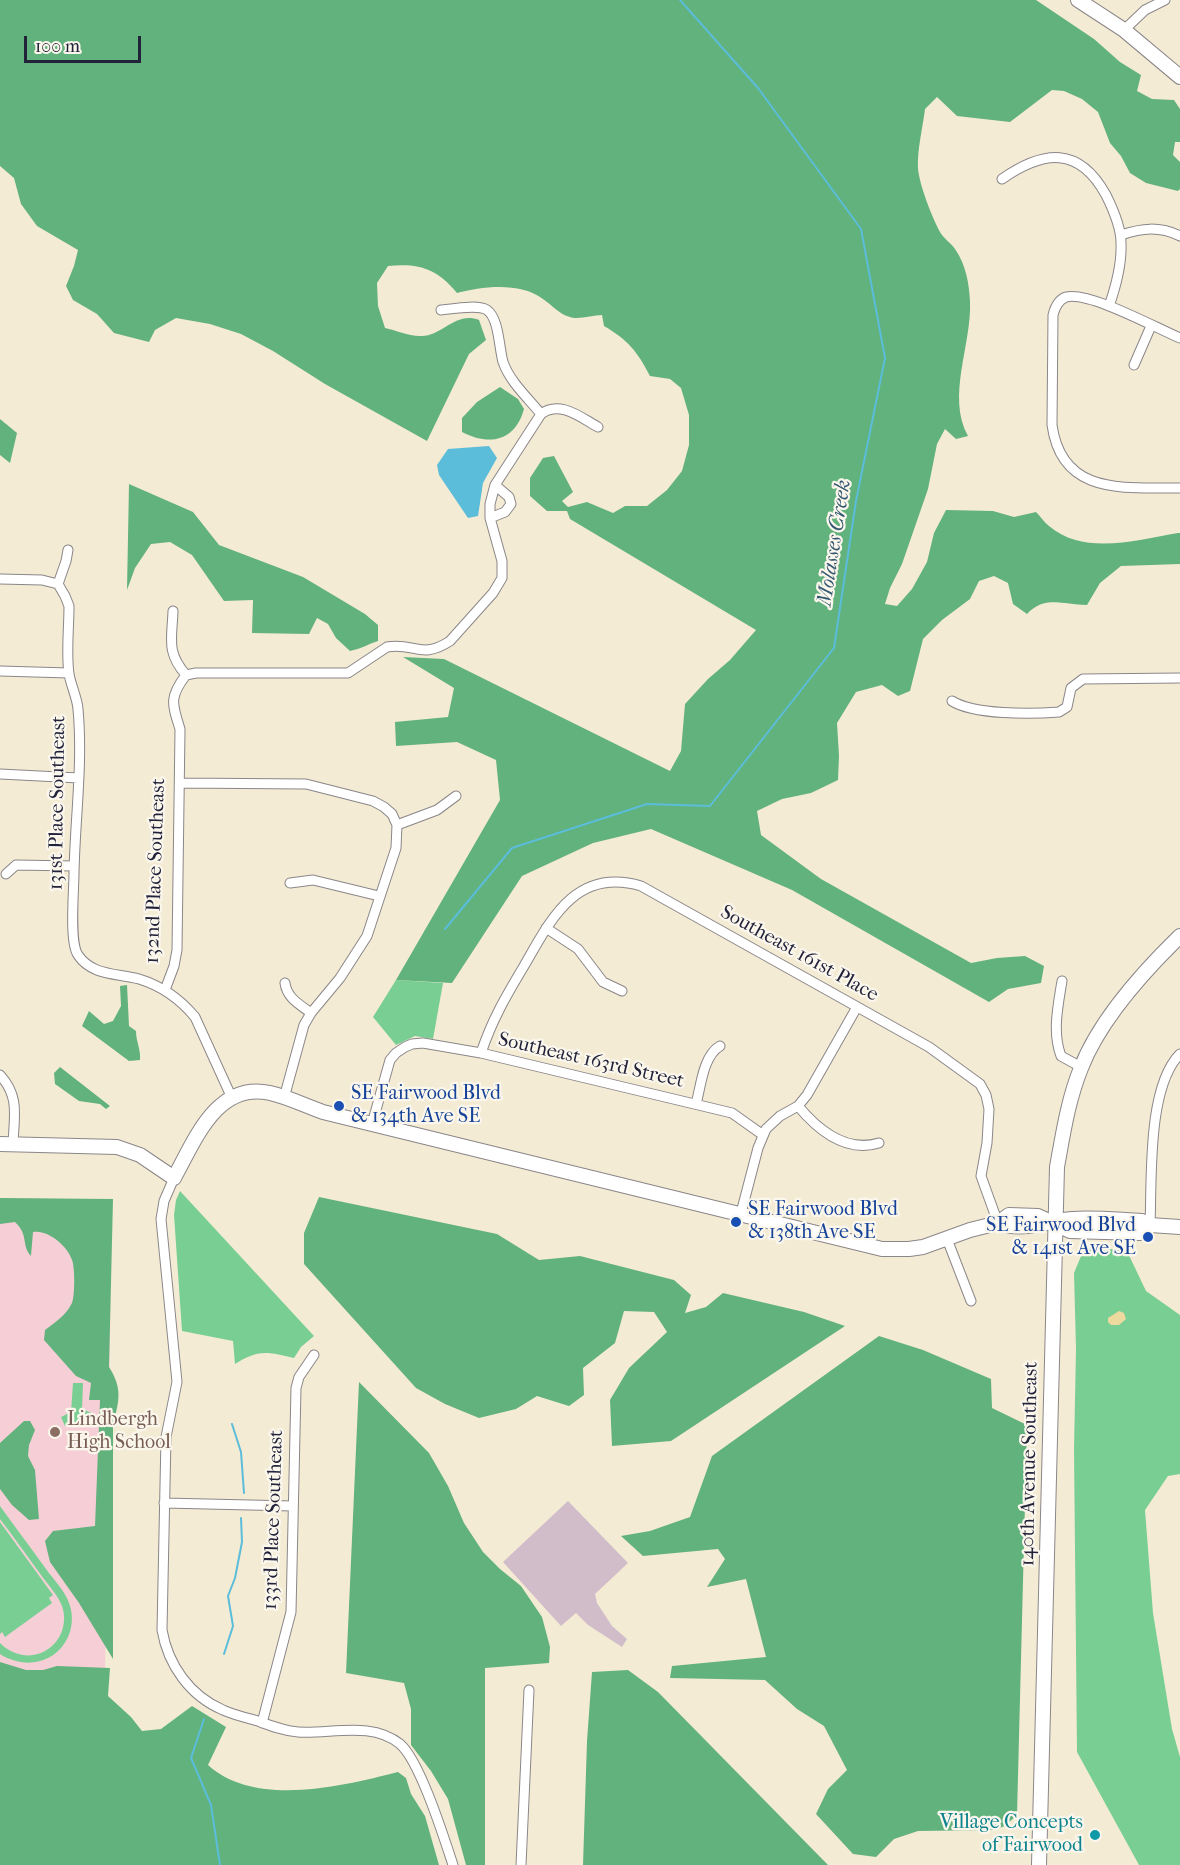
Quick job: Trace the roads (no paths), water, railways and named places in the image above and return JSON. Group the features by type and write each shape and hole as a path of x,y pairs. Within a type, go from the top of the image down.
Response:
{"street":[{"path":"1078,0 1124,30 1180,77"},
{"path":"1124,30 1145,10 1165,0"},
{"path":"1002,178 1042,158 1063,158 1074,161 1092,173 1110,203 1121,235 1119,272 1108,306"},
{"path":"1121,235 1151,228 1180,236"},
{"path":"1180,338 1108,306 1075,297 1066,297 1057,304 1053,315 1054,435 1059,450 1069,465 1093,482 1110,486 1180,488"},
{"path":"441,310 480,307 492,315 507,370 513,381 541,414"},
{"path":"1134,365 1151,326"},
{"path":"173,611 172,654 186,675 196,673 348,673 387,647 424,651 442,646 450,641 493,593 502,578 502,561 490,518 490,504 495,485 541,414 557,407 598,427"},
{"path":"490,518 505,512 511,504 509,497 495,485"},
{"path":"0,579 42,580 58,584 68,550"},
{"name":"131st Place Southeast","path":"58,584 69,606 69,673 78,708 79,778 74,866 74,940 77,954 88,966 96,970 139,979 165,990"},
{"path":"0,671 69,673"},
{"name":"132nd Place Southeast","path":"186,675 173,695 173,704 180,729 177,950 165,990 195,1017 231,1096"},
{"path":"952,701 963,707 982,711 1059,712 1067,707 1071,688 1083,679 1180,678"},
{"path":"0,774 79,778"},
{"path":"180,783 306,784 373,801 392,814 397,825 396,848 367,936 340,978 304,1025 284,1098"},
{"path":"397,825 437,810 456,796"},
{"path":"6,874 21,865 74,866"},
{"path":"290,883 313,880 379,896"},
{"name":"Southeast 161st Place","path":"546,928 556,912 566,902 591,886 620,882 641,886 929,1047 980,1084 986,1095 989,1109 987,1143 981,1176 998,1223"},
{"path":"480,1053 490,1024 546,928 578,948 603,982 622,991"},
{"name":"140th Avenue Southeast","path":"1040,1865 1057,1167 1064,1124 1081,1067 1114,1010 1148,968 1180,936"},
{"path":"1062,981 1055,1032 1057,1046 1061,1056 1081,1067"},
{"path":"285,982 290,997 311,1013"},
{"path":"741,1213 758,1148 766,1128 798,1106 807,1095 857,1007"},
{"name":"Southeast 163rd Street","path":"372,1124 390,1060 405,1047 423,1043 480,1053 732,1113 763,1135"},
{"path":"696,1104 708,1060 714,1049 720,1046"},
{"path":"1150,1225 1156,1109 1169,1068 1180,1054"},
{"path":"0,1075 9,1085 14,1097 6,1144 117,1147 140,1155 174,1178"},
{"path":"453,1865 419,1773 411,1756 400,1745 384,1734 366,1731 296,1732 223,1710 190,1687 177,1670 165,1646 162,1630 166,1437 177,1382 161,1219 164,1201 174,1178 209,1117 221,1104 231,1096 245,1092 261,1092 323,1112 808,1229 841,1240 882,1249 909,1249 947,1239 998,1223 1009,1215 1038,1215 1070,1231 1140,1233 1150,1225 1180,1227"},
{"path":"798,1106 813,1124 833,1137 858,1145 867,1146 879,1143"},
{"path":"947,1239 971,1301"},
{"name":"133rd Place Southeast","path":"262,1723 291,1612 296,1388 298,1377 314,1355"},
{"path":"164,1503 293,1506"},
{"path":"521,1865 529,1690"}],"water":[{"path":"489,446 497,458 483,483 478,516 468,518 439,475 437,465 448,449"}],"waterway":[{"name":"Molasses Creek","path":"445,929 512,848 647,804 710,806 834,648 856,501 885,358 861,229 758,88 680,0"},
{"name":"Molasses Creek","path":"232,1424 241,1452 244,1493"},
{"name":"Molasses Creek","path":"224,1654 233,1626 228,1596 235,1578 242,1542 241,1518"},
{"name":"Molasses Creek","path":"204,1719 191,1758 211,1805 220,1865"}],"place":[{"name":"SE Fairwood Blvd & 134th Ave SE","path":"339,1106"},
{"name":"SE Fairwood Blvd & 138th Ave SE","path":"736,1222"},
{"name":"SE Fairwood Blvd & 141st Ave SE","path":"1148,1237"},
{"name":"Lindbergh High School","path":"55,1432"},
{"name":"Village Concepts of Fairwood","path":"1095,1835"}]}
